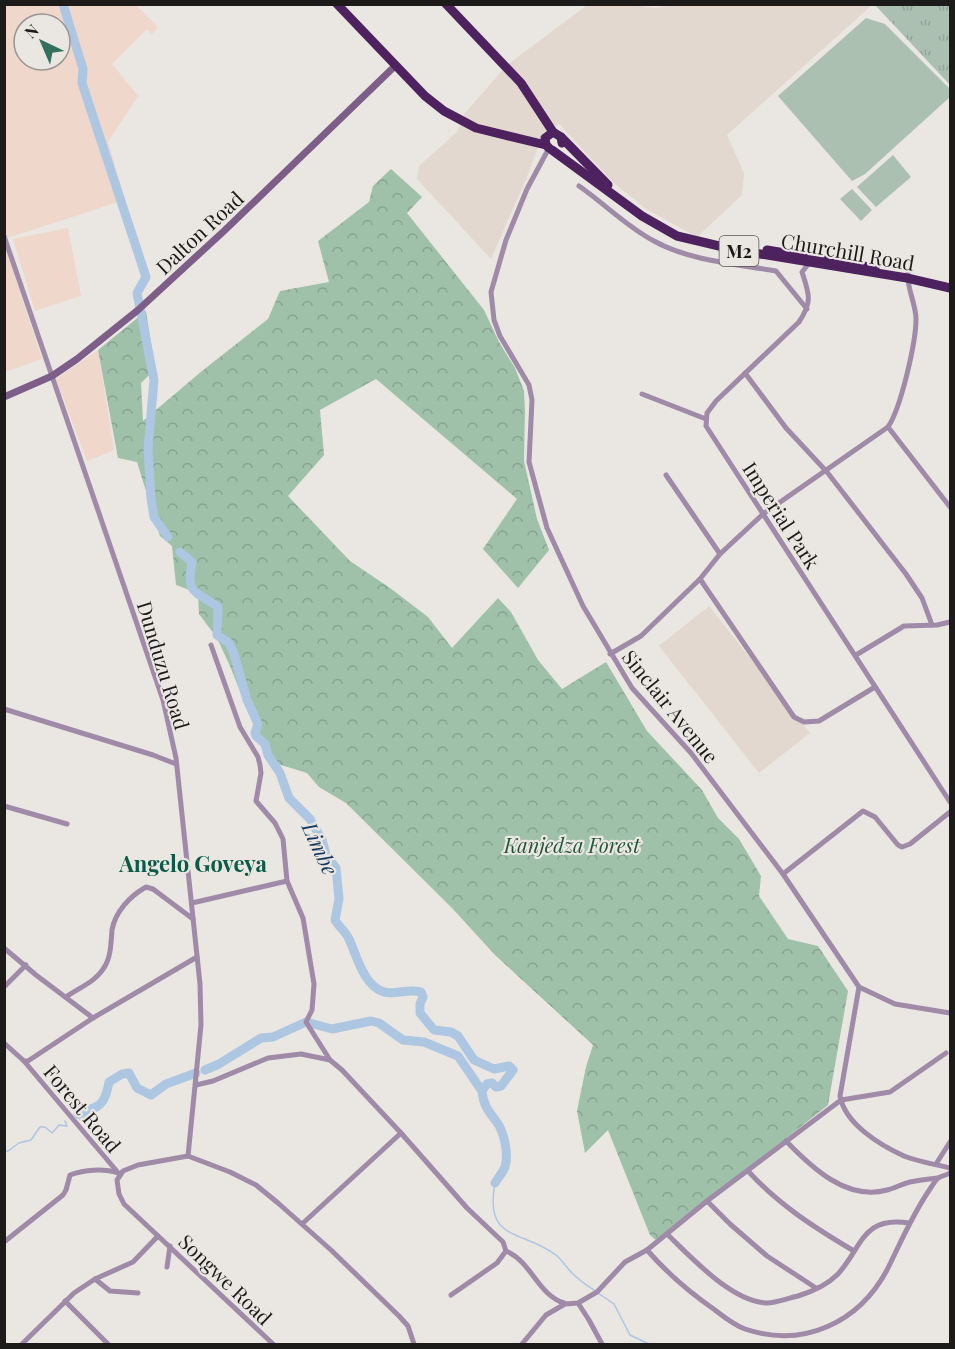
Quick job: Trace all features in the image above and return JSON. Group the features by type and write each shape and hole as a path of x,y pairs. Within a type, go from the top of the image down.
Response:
{"highway":[{"name":"M2","path":"337,4 425,96 458,119 476,128 549,147"},
{"name":"Churchill Road","path":"446,4 521,82 557,135 632,205 662,224 697,237 811,260"},
{"path":"547,135 557,135 561,146 549,147 547,135"},
{"name":"Churchill Road","path":"549,147 642,216 677,236 716,246 951,283"},
{"name":"Churchill Road","path":"907,276 951,288"}],"main road":[{"name":"Dalton Road","path":"4,397 52,376 138,310 396,65"}],"street":[{"name":"Sinclair Avenue","path":"549,147 522,200 491,291 494,320 500,336 529,385 532,399 529,462 547,528 583,606 632,688 690,753 783,874 859,987"},
{"path":"579,186 624,221 662,245 706,258 776,271 807,309"},
{"name":"Dunduzu Road","path":"4,236 164,700 176,764 200,984 201,1025 188,1156"},
{"path":"642,394 706,419 710,408 716,401 799,322 807,309 808,293 802,272 811,260"},
{"path":"610,654 640,636 700,579 720,554 763,514 827,472 888,427 899,405 915,335 915,304 907,276"},
{"path":"745,373 786,428 827,472 922,598 932,625"},
{"name":"Imperial Park","path":"706,419 706,426 951,802"},
{"path":"888,427 951,507"},
{"path":"666,475 720,554"},
{"path":"700,579 794,717 804,722 819,721 875,687"},
{"path":"856,655 904,626 951,622"},
{"path":"211,645 240,727 258,757 261,773 255,801 275,823 283,839 287,881 303,918 314,984 312,1010 306,1022 330,1060 401,1133 467,1208 503,1242 506,1251"},
{"path":"4,709 148,753 176,764"},
{"path":"4,806 67,824"},
{"path":"783,874 863,811 875,816 902,847 910,844 951,812"},
{"path":"192,903 287,881"},
{"path":"66,997 82,985 96,979 106,966 113,926 118,912 138,891 146,887 153,889 193,920"},
{"path":"4,948 93,1018"},
{"path":"24,1061 28,1061 93,1018 197,957"},
{"path":"4,987 26,965"},
{"path":"951,1013 895,1004 859,987 841,1100 853,1120 879,1142 907,1157 951,1168"},
{"name":"Forest Road","path":"4,1043 24,1061 120,1175"},
{"path":"196,1085 213,1081 268,1058 301,1053 330,1060"},
{"path":"522,1344 546,1315 565,1304 578,1303 597,1292 625,1262 647,1250 841,1100 890,1092 946,1053"},
{"path":"302,1224 401,1133"},
{"path":"786,1141 826,1177 857,1192 885,1191 913,1181 938,1178 951,1173"},
{"path":"936,1164 951,1142"},
{"path":"4,1242 63,1194 72,1173 107,1170 120,1175 138,1165 188,1156 256,1185 302,1224 399,1316 408,1326 414,1344"},
{"path":"748,1171 767,1192 795,1215 854,1251"},
{"name":"Songwe Road","path":"120,1175 117,1187 124,1204 273,1344"},
{"path":"647,1250 683,1286 735,1324 751,1331 795,1336 812,1334 830,1328 863,1304 886,1271 909,1223 938,1178"},
{"path":"707,1202 767,1256 816,1288"},
{"path":"667,1234 729,1290 745,1299 772,1303 803,1294 836,1275 865,1234 872,1228 892,1221 909,1223"},
{"path":"22,1344 65,1301 95,1279 133,1262 158,1236"},
{"path":"167,1267 170,1246"},
{"path":"451,1295 497,1263 506,1251"},
{"path":"506,1251 511,1252 549,1296 565,1304"},
{"path":"95,1279 110,1291 138,1293"},
{"path":"65,1301 108,1344"},
{"path":"578,1303 602,1344"}],"shaded area":[{"path":"624,4 654,8 683,4 872,5 727,135 744,173 742,195 697,237 646,209 613,182 559,124 544,132 491,259 417,179 419,166 457,132 465,113 507,65 587,5"},
{"path":"4,5 136,5 158,27 152,34 147,29 112,64 138,96 108,142 125,200 7,238 4,231"},
{"path":"68,228 81,296 35,311 13,239"},
{"path":"5,246 42,359 4,372"},
{"path":"98,350 114,450 87,461 56,379"},
{"path":"709,606 810,733 759,773 659,646"}],"green space":[{"path":"875,5 950,5 950,85"},
{"path":"866,18 885,24 950,89 950,97 865,174 852,181 778,96"},
{"path":"893,155 911,177 876,207 857,187"},
{"name":"Kanjedza Forest","path":"391,169 422,197 407,213 484,310 499,342 515,368 524,391 524,461 537,519 549,550 518,588 483,549 517,499 376,379 320,410 324,455 288,496 350,561 428,617 452,648 498,598 511,612 538,660 562,689 606,662 647,731 702,790 718,818 739,839 761,876 759,896 788,939 818,946 848,991 828,1105 657,1241 650,1235 608,1130 585,1153 577,1111 593,1045 495,955 452,908 346,803 319,787 307,773 268,761 217,638 199,614 198,593 176,585 172,546 160,536 137,462 118,458 98,350 146,311 155,369 141,383 143,421 268,319 280,291 329,282 318,241 369,202 373,186"},
{"path":"852,189 872,210 861,221 840,199"}],"waterway":[{"path":"63,4 83,69 82,83 146,277 137,293 154,380 148,449 151,498 154,517 168,537"},
{"name":"Limbe","path":"180,552 192,562 191,586 198,594 218,607 217,635 229,643 234,654 247,700 258,724 256,736 265,744 268,755 280,773 289,798 310,819 322,840 326,855 336,868 339,899 335,920 348,936 366,977 384,992 421,992 423,997 420,1013 434,1030 451,1032 458,1036 474,1060 494,1069 509,1066 513,1070 501,1086 487,1084 482,1091 486,1107 499,1125 506,1149 505,1167 495,1183"},
{"path":"205,1070 261,1038 273,1037 306,1022 332,1029 371,1021 379,1023 403,1040 424,1042 458,1056 482,1091"},
{"path":"78,1114 86,1117 87,1110 97,1107 103,1101 109,1082 122,1074 129,1073 137,1088 151,1095 166,1084 196,1073"},
{"path":"4,1151 31,1140 40,1127 45,1127 52,1133 59,1125 67,1126 65,1121"},
{"path":"495,1183 493,1202 495,1215 500,1225 556,1255 574,1275 594,1290"},
{"path":"598,1293 614,1304 630,1335 649,1344"}],"district":[{"name":"Angelo Goveya","path":"193,863"}]}
